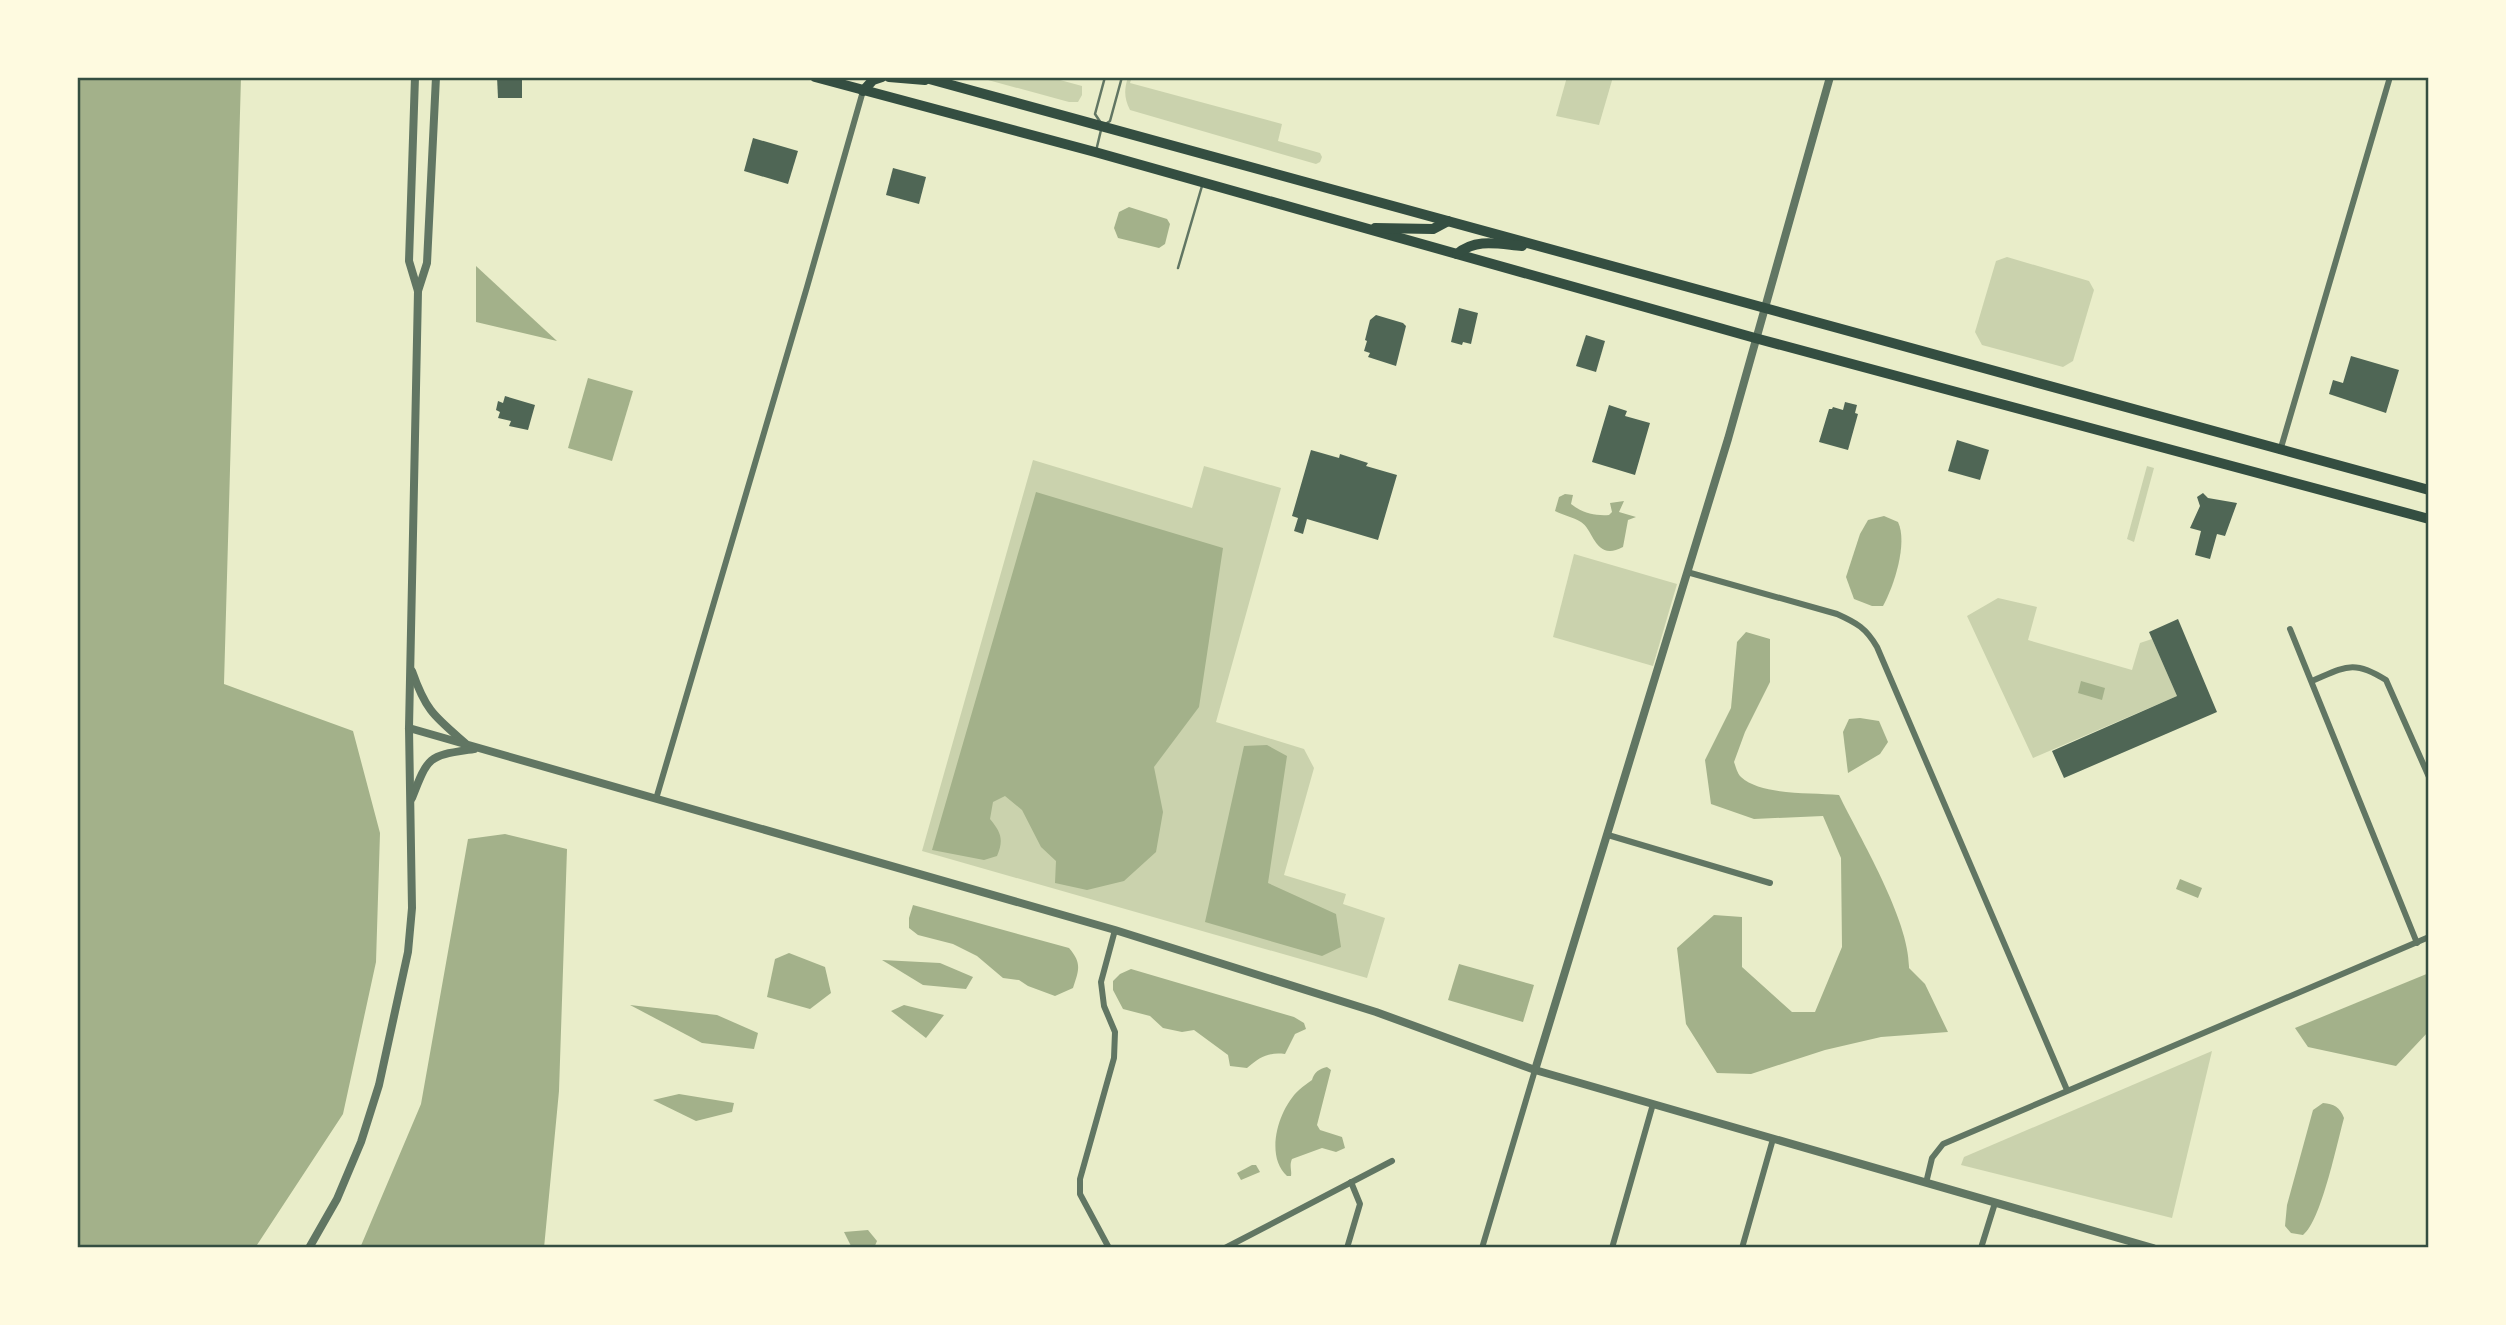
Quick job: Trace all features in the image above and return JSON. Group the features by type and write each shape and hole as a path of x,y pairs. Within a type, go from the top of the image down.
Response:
{"main road":[{"path":"815,77 1095,152 1755,338 2428,518"},
{"path":"863,91 873,80 882,77"},
{"path":"890,77 940,82"},
{"path":"922,77 2429,490"},
{"path":"1368,229 1433,229 1448,221"},
{"path":"1457,254 1468,245 1483,242 1543,247"}],"street":[{"path":"415,77 409,261 418,292"},
{"path":"309,1248 337,1199 361,1142 379,1085 408,952 412,908 409,728 418,292 427,263 436,77"},
{"path":"1482,1248 1728,439 1830,77"},
{"path":"2280,451 2390,77"},
{"path":"656,799 863,91"},
{"path":"1687,572 1837,614 1856,622 1868,632 2067,1090"},
{"path":"2290,629 2417,943"},
{"path":"2312,681 2348,666 2373,672 2386,680 2429,777"},
{"path":"410,667 430,713 467,745"},
{"path":"409,728 1115,930 1376,1012 1535,1070 2153,1248"},
{"path":"411,800 430,760 437,755 479,748"},
{"path":"1608,835 1770,883"},
{"path":"1109,1248 1080,1194 1080,1179 1114,1058 1115,1032 1104,1006 1101,982 1115,930"},
{"path":"1926,1183 1932,1158 1943,1144 2429,937"},
{"path":"1612,1248 1653,1104"},
{"path":"1742,1248 1773,1139"},
{"path":"1225,1248 1392,1161"},
{"path":"1347,1248 1360,1204 1352,1182"},
{"path":"1981,1248 1995,1203"}],"lane":[{"path":"1102,126 1095,114 1105,77"},
{"path":"1095,152 1102,126 1110,121 1122,77"},
{"path":"1178,268 1203,183"}],"shaded area":[{"path":"77,77 241,77 224,684 353,731 380,833 376,962 343,1114 255,1248 77,1248"},
{"path":"977,77 1049,77 1082,86 1082,95 1078,102 1069,102"},
{"path":"1128,77 1132,77 1130,83 1282,124 1278,141 1320,153 1320,162 1316,164 1130,110 1125,94"},
{"path":"1567,77 1613,77 1599,125 1556,116"},
{"path":"1129,207 1167,219 1170,224 1165,244 1159,248 1118,238 1114,228 1119,212"},
{"path":"2007,257 2089,281 2094,290 2073,361 2063,367 1982,345 1975,332 1996,261"},
{"path":"476,266 557,341 476,322"},
{"path":"588,378 633,391 612,461 568,448"},
{"path":"1033,460 1192,508 1204,466 1281,488 1216,722 1304,749 1314,768 1284,875 1346,894 1343,904 1385,918 1367,978 922,851"},
{"path":"2147,466 2154,468 2134,542 2127,539"},
{"path":"1036,492 1223,548 1199,707 1154,767 1163,812 1156,852 1124,881 1087,890 1055,883 1056,861 1041,847 1022,810 1005,796 993,802 990,819 1000,836 997,856 984,860 932,850"},
{"path":"1565,494 1573,495 1571,504 1575,507 1599,515 1609,515 1612,512 1610,503 1624,501 1619,512 1636,517 1628,520 1623,547 1606,551 1596,543 1581,522 1555,511 1559,497"},
{"path":"1884,516 1898,522 1901,531 1901,553 1883,606 1872,606 1854,599 1846,577 1860,534 1868,520"},
{"path":"1574,554 1677,584 1653,666 1553,637"},
{"path":"1998,598 2037,607 2028,640 2132,670 2140,643 2152,639 2177,696 2033,758 1967,616"},
{"path":"1746,632 1770,639 1770,682 1745,732 1734,762 1738,772 1750,783 1774,790 1839,795 1893,904 1907,949 1909,968 1925,984 1948,1032 1881,1037 1825,1050 1751,1074 1717,1073 1686,1024 1677,948 1714,915 1742,917 1742,967 1792,1012 1815,1012 1842,947 1841,858 1823,816 1754,819 1711,804 1705,760 1731,708 1737,642"},
{"path":"2081,681 2105,688 2102,700 2078,693"},
{"path":"1849,719 1879,721 1888,742 1880,754 1848,773 1843,732"},
{"path":"1267,745 1287,756 1268,883 1336,914 1341,947 1322,956 1205,922 1244,746"},
{"path":"505,834 567,849 559,1091 544,1248 360,1248 421,1104 468,839"},
{"path":"2180,879 2202,888 2198,898 2176,889"},
{"path":"913,905 1069,948 1078,967 1073,988 1055,996 1019,980 1003,978 977,956 953,944 918,935 909,928"},
{"path":"789,953 825,967 831,993 810,1009 767,997 775,959"},
{"path":"882,960 940,963 973,977 966,989 923,985"},
{"path":"1459,964 1534,985 1523,1022 1448,1000"},
{"path":"1131,969 1294,1017 1304,1023 1306,1029 1295,1034 1285,1054 1264,1056 1247,1068 1230,1066 1228,1055 1194,1030 1182,1032 1163,1028 1150,1016 1123,1009 1113,990 1113,981"},
{"path":"2429,973 2429,1031 2396,1066 2308,1047 2295,1028"},
{"path":"630,1005 717,1015 758,1033 754,1049 702,1043"},
{"path":"904,1005 944,1015 926,1038 891,1011"},
{"path":"2212,1051 2172,1218 1961,1165 1964,1157"},
{"path":"1327,1067 1331,1070 1317,1125 1320,1130 1342,1137 1345,1148 1336,1152 1322,1148 1292,1159 1291,1176 1287,1176 1276,1156 1275,1144 1280,1120 1292,1098 1312,1080 1317,1071"},
{"path":"679,1094 734,1103 732,1112 696,1121 653,1100"},
{"path":"2323,1103 2336,1107 2344,1118 2316,1215 2303,1235 2291,1233 2285,1226 2287,1205 2313,1110"},
{"path":"1256,1165 1260,1172 1241,1180 1237,1173"},
{"path":"868,1230 877,1241 874,1248 852,1248 844,1232"}],"building":[{"path":"497,77 522,77 522,98 498,98"},
{"path":"753,138 798,151 788,184 744,171"},
{"path":"893,168 926,177 919,204 886,195"},
{"path":"1459,308 1478,313 1471,344 1451,342"},
{"path":"1376,315 1406,326 1396,366 1368,357 1370,353 1364,351 1370,320"},
{"path":"1586,335 1605,341 1596,372 1576,366"},
{"path":"2351,356 2399,370 2386,413 2329,394 2333,380 2343,383"},
{"path":"505,396 535,405 528,430 509,426 511,421 498,418 498,401 503,403"},
{"path":"1845,402 1857,405 1855,413 1858,414 1848,450 1819,442 1829,409 1833,407 1843,410"},
{"path":"1609,405 1627,411 1625,416 1650,423 1635,475 1592,462"},
{"path":"1957,440 1989,450 1980,480 1948,471"},
{"path":"1311,450 1339,458 1340,454 1368,463 1366,466 1397,475 1378,540 1307,519 1303,534 1294,531 1298,518 1292,516"},
{"path":"2203,493 2208,498 2237,503 2225,536 2217,534 2210,559 2195,555 2201,531 2190,528 2200,506 2197,497"},
{"path":"2178,619 2217,712 2064,778 2052,751 2177,696 2149,632"}]}
